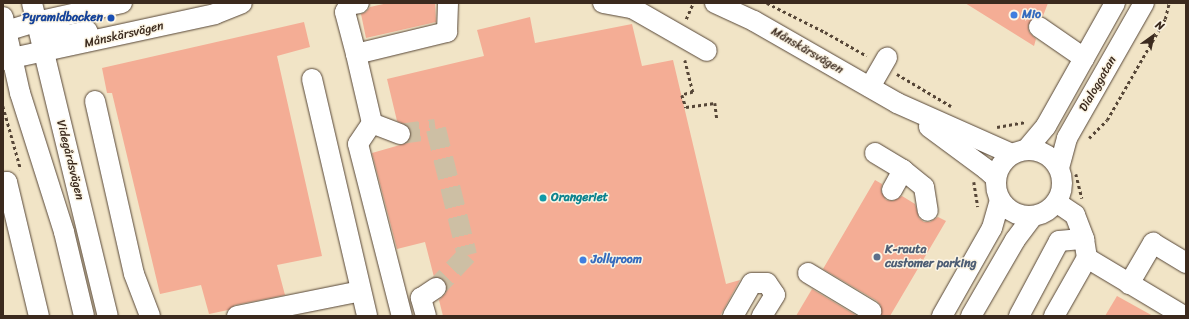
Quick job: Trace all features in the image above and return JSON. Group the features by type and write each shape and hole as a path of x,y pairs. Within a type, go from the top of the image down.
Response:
{"street":[{"path":"4,26 34,12 122,3"},
{"name":"Månskärsvägen","path":"34,12 48,29 69,35 220,3"},
{"name":"Månskärsvägen","path":"7,60 215,14 242,3"},
{"path":"359,3 349,5 345,12 372,123 358,144 402,316"},
{"path":"356,54 447,32 448,3"},
{"path":"603,3 632,8 707,51"},
{"name":"Månskärsvägen","path":"715,3 754,20 897,103 1019,152"},
{"name":"Dialoggatan","path":"1019,152 1046,126 1115,3"},
{"name":"Dialoggatan","path":"1058,168 1067,138 1144,3"},
{"name":"Videgårdsvägen","path":"34,12 108,316"},
{"name":"Videgårdsvägen","path":"4,26 7,60 64,232 84,316"},
{"path":"1039,27 1084,58"},
{"path":"870,88 887,57"},
{"path":"312,79 367,316"},
{"path":"95,101 134,274 150,316"},
{"name":"Månskärsvägen","path":"897,103 996,178"},
{"path":"372,123 400,134"},
{"path":"1019,152 1042,152 1054,161 1058,168 1062,185 1061,191 1056,202 1046,212 1033,216 1020,215 1008,209 1000,200 996,189 996,178 1002,165 1019,152"},
{"path":"875,153 903,170 924,187 928,211"},
{"path":"892,190 903,170"},
{"path":"3,183 7,182 39,316"},
{"path":"942,316 992,228 1000,200"},
{"path":"1054,316 1087,258 1084,239 1075,215 1056,202"},
{"path":"971,316 1015,240 1033,216"},
{"path":"1019,316 1059,241 1084,239"},
{"path":"1129,284 1153,243 1186,263"},
{"path":"1087,258 1184,316"},
{"path":"808,273 871,311"},
{"path":"733,316 752,283 767,283 775,295 762,316"},
{"path":"426,316 421,298 436,288"},
{"path":"237,316 361,291"}],"path":[{"path":"1086,141 1107,120 1165,19 1169,3"},
{"path":"692,92 682,95 686,107 715,103 717,119"}],"building":[{"path":"388,3 435,3 436,22 366,38 361,14 366,12 370,7"},
{"name":"Mio","path":"965,3 1048,3 1043,16 1034,17 1028,26 1029,32 1036,39 1034,46"},
{"name":"Orangeriet","path":"530,17 535,43 632,24 642,66 673,60 726,284 740,280 720,316 443,316 439,300 446,293 447,287 441,278 434,277 425,242 397,249 372,153 407,143 411,139 411,133 409,127 397,121 387,79 484,56 477,30"},
{"path":"304,22 310,47 277,56 322,256 277,265 285,295 235,305 228,310 209,314 201,285 160,294 112,93 107,93 102,68"},
{"name":"K-rauta customer parking","path":"875,180 882,184 881,191 886,200 893,201 902,196 915,204 919,218 924,222 930,222 938,217 946,221 890,316 881,316 881,306 877,301 823,269"},
{"path":"812,289 857,316 796,316"},
{"path":"1117,296 1153,316 1105,316"}],"tunnel":[{"path":"400,134 436,129 467,255 436,288"}],"place":[{"name":"Mio","path":"1014,15"},
{"name":"Pyramidbacken","path":"111,18"},
{"name":"Orangeriet","path":"543,198"},
{"name":"K-rauta customer parking","path":"877,257"},
{"name":"Jollyroom","path":"583,260"}]}
